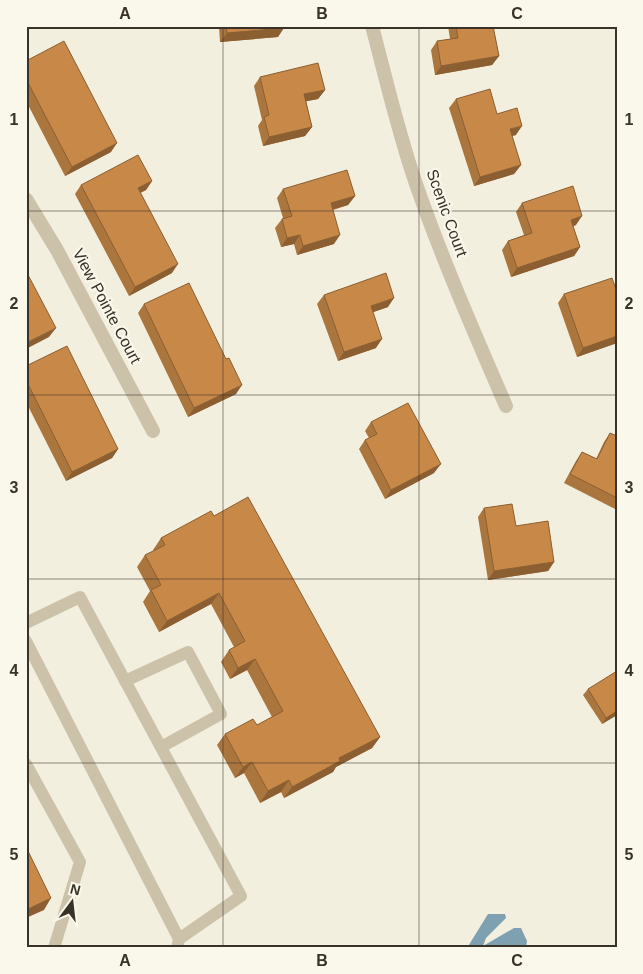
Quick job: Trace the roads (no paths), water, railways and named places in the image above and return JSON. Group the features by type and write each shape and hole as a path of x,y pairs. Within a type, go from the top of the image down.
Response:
{"street":[{"name":"Scenic Court","path":"372,26 399,128 416,183 459,296 506,406"},
{"name":"View Pointe Court","path":"26,199 57,250 153,431"}],"lane":[{"path":"26,623 80,597 241,896 178,943 26,641"},
{"path":"125,681 188,652 222,714 161,747"},
{"path":"26,764 80,862 54,948"}],"water":[{"path":"488,914 505,914 506,918 486,938 483,946 514,928 521,928 527,941 526,948 467,948"}]}
